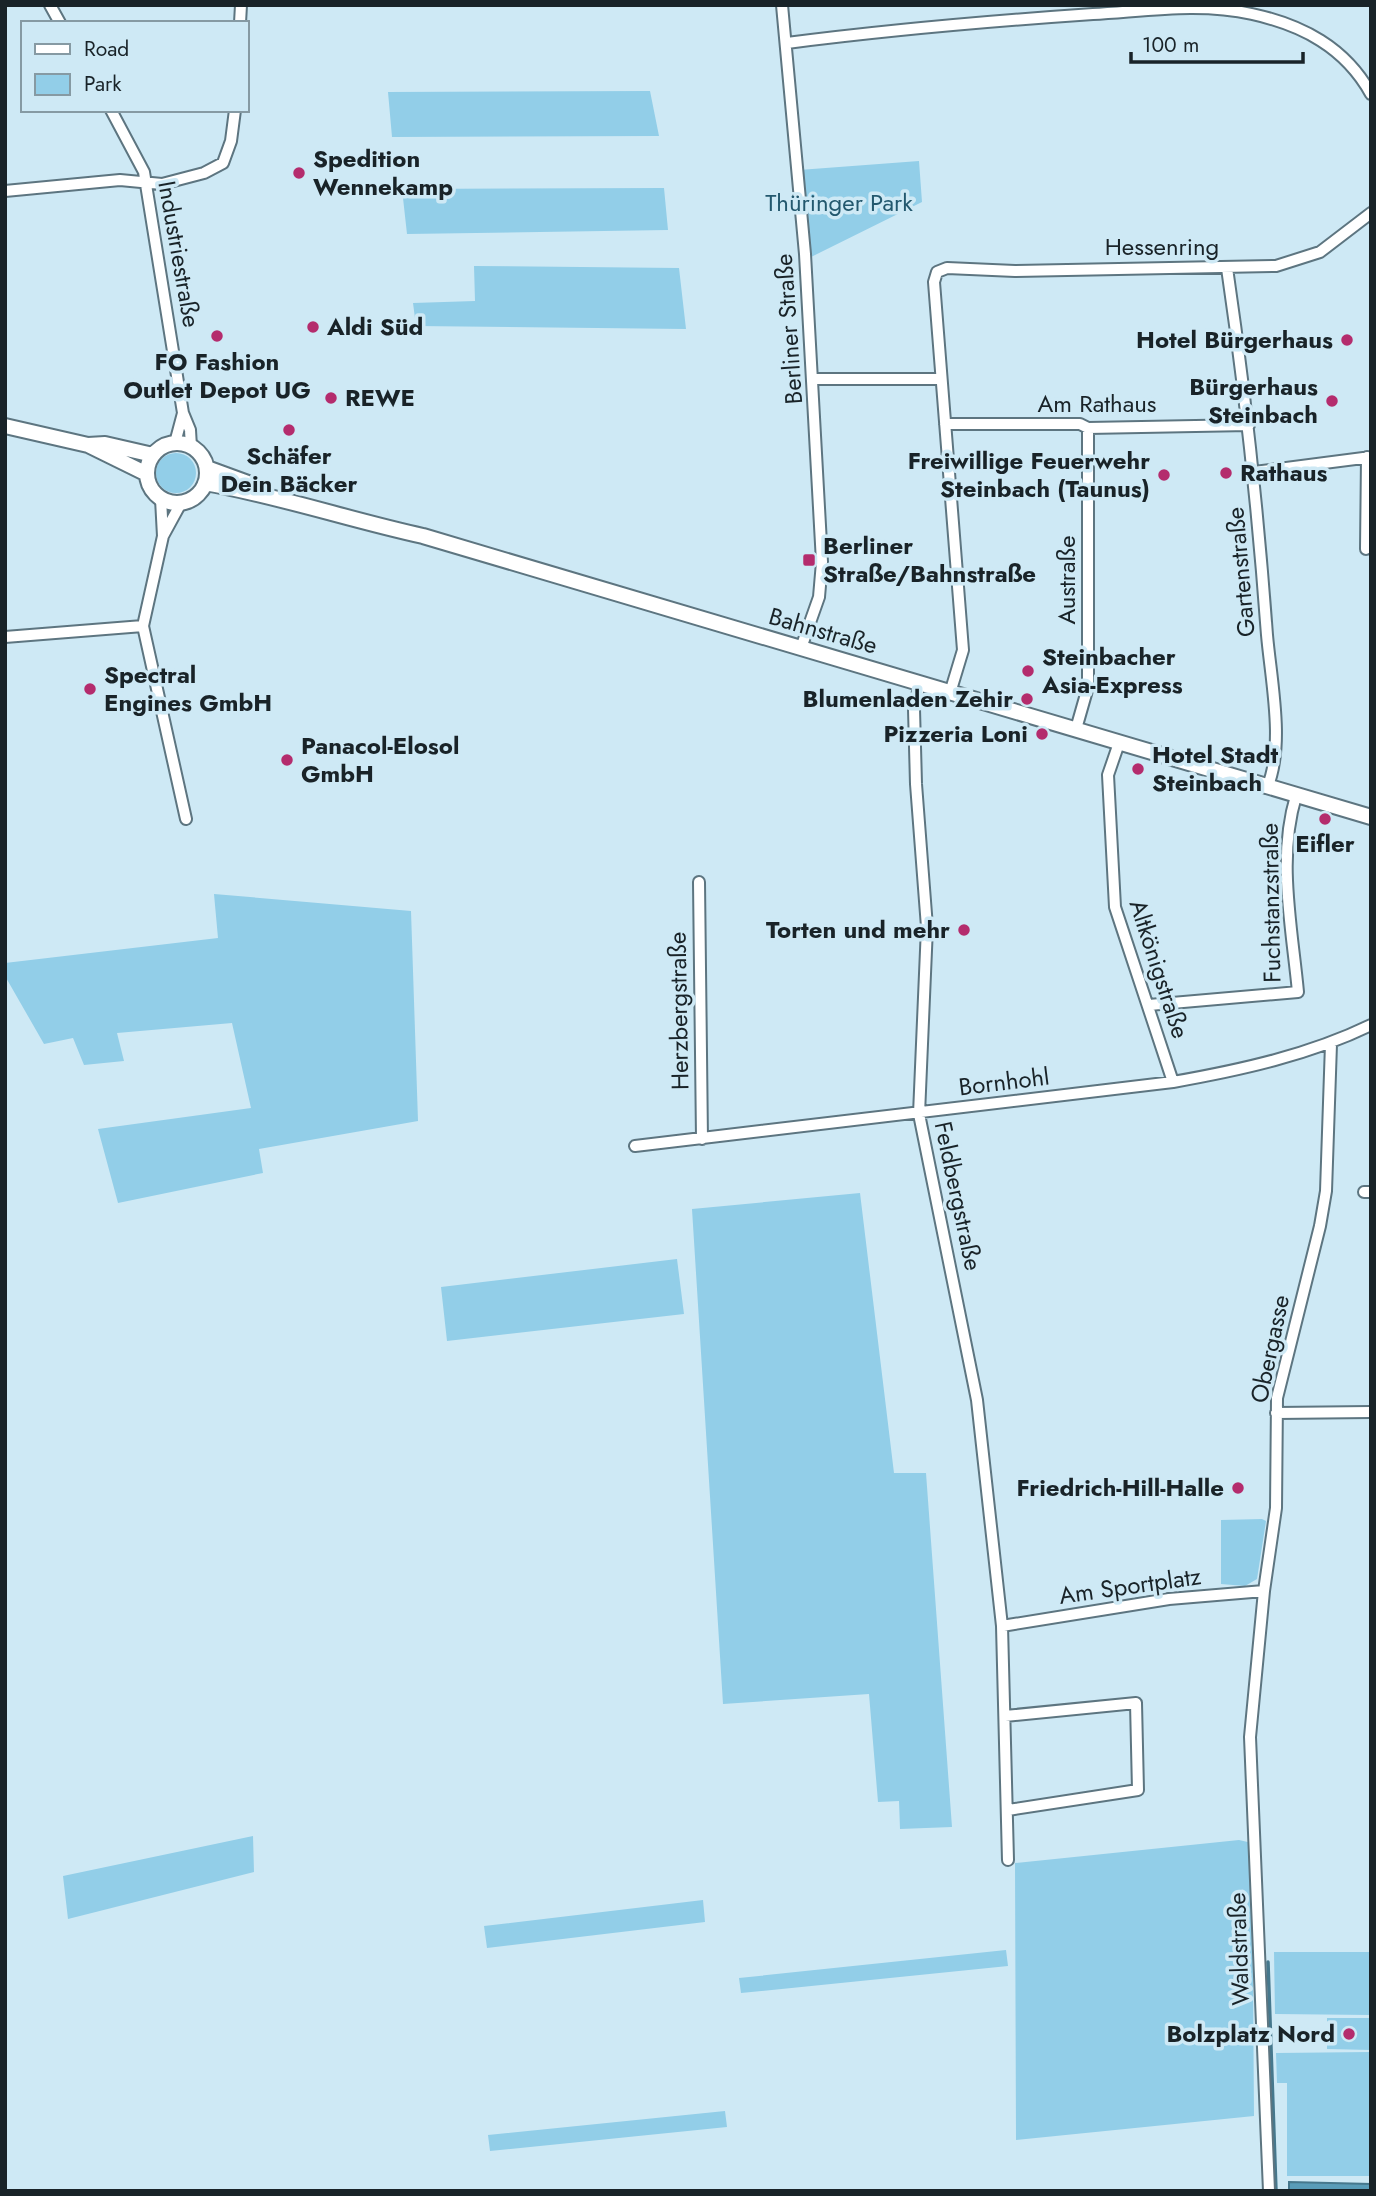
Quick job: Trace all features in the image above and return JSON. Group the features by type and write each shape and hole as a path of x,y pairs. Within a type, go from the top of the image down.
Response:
{"main road":[{"path":"5,426 88,445 147,474"},
{"path":"175,443 191,447 198,452 206,476 199,494 181,503 161,499 151,488 147,474 153,455 175,443"},
{"path":"88,445 105,444 153,455"},
{"name":"Bahnstraße","path":"206,476 248,483 262,494 310,509 423,536 1371,817"}],"street":[{"path":"50,5 59,21"},
{"name":"Berliner Straße","path":"782,5 814,379 822,562 819,597 801,648"},
{"path":"787,43 1023,19 1188,7 1254,10 1310,33 1342,55 1365,74 1371,94"},
{"name":"Industriestraße","path":"112,112 141,163 146,183 183,413 190,430 191,447"},
{"path":"5,191 120,180 162,184 204,173 223,163 232,141 235,112"},
{"name":"Hessenring","path":"939,379 934,282 937,272 947,268 1016,271 1161,266 1276,266 1309,257 1339,239 1371,213"},
{"name":"Gartenstraße","path":"1227,268 1254,472 1277,756 1267,788"},
{"path":"814,379 939,379 963,650 950,693"},
{"name":"Industriestraße","path":"175,443 183,413"},
{"name":"Am Rathaus","path":"945,424 1080,424 1088,428 1249,425"},
{"name":"Austraße","path":"1076,729 1088,687 1088,428"},
{"path":"1254,472 1369,457 1366,549"},
{"path":"161,499 163,536 143,626 186,819"},
{"path":"163,536 181,503"},
{"path":"5,637 143,626"},
{"name":"Feldbergstraße","path":"920,684 914,709 916,784 927,927 919,1114 973,1375 1002,1626 1008,1860"},
{"name":"Altkönigstraße","path":"1119,743 1108,775 1114,893 1173,1082"},
{"name":"Fuchstanzstraße","path":"1149,1005 1297,992 1286,852 1290,816 1296,796"},
{"name":"Herzbergstraße","path":"699,882 702,1139"},
{"name":"Bornhohl","path":"635,1146 1173,1082 1240,1069 1331,1044 1371,1025"},
{"name":"Obergasse","path":"1256,1832 1250,1737 1264,1591 1276,1508 1276,1413 1280,1381 1320,1226 1326,1191 1331,1044"},
{"path":"1276,1413 1371,1412"},
{"name":"Am Sportplatz","path":"1002,1626 1169,1599 1264,1591"},
{"path":"1005,1716 1136,1703 1138,1790 1008,1810"},
{"name":"Waldstraße","path":"1256,1832 1269,2191"}],"green space":[{"path":"650,91 659,136 392,137 388,92"},
{"name":"Thüringer Park","path":"919,161 922,202 807,259 799,170"},
{"path":"664,188 668,230 407,234 402,189"},
{"path":"474,266 679,268 686,329 416,326 413,303 475,301"},
{"path":"176,453 190,459 196,473 190,487 176,493 162,487 156,473 162,459"},
{"path":"214,894 411,911 418,1121 259,1149 263,1173 118,1203 98,1129 251,1108 232,1023 117,1033 124,1061 84,1065 73,1038 44,1044 5,976 5,963 218,938"},
{"path":"860,1193 894,1473 926,1473 952,1827 900,1829 899,1801 878,1802 869,1694 723,1704 692,1209"},
{"path":"677,1259 684,1314 447,1341 441,1287"},
{"path":"1221,1520 1266,1521 1257,1579 1245,1586 1221,1584"},
{"path":"253,1836 254,1872 68,1919 63,1876"},
{"path":"1239,1840 1252,1843 1254,2116 1016,2140 1015,1863"},
{"path":"703,1900 705,1922 487,1948 484,1926"},
{"path":"1006,1950 1008,1966 741,1993 739,1978"},
{"path":"1274,1952 1371,1952 1371,2015 1275,2014"},
{"name":"Bolzplatz Nord","path":"1327,2018 1371,2018 1371,2050 1327,2049"},
{"path":"1371,2052 1371,2176 1287,2176 1287,2083 1277,2083 1276,2053"},
{"path":"725,2111 727,2127 490,2151 488,2135"}],"shaded area":[{"path":"1289,2182 1371,2184 1371,2191 1289,2191"}],"waterway":[{"path":"1268,1962 1276,2191"}],"place":[{"name":"Spedition Wennekamp","path":"299,173"},
{"name":"Aldi Süd","path":"313,327"},
{"name":"FO Fashion Outlet Depot UG","path":"217,336"},
{"name":"Hotel Bürgerhaus","path":"1347,340"},
{"name":"REWE","path":"331,398"},
{"name":"Bürgerhaus Steinbach","path":"1332,401"},
{"name":"Schäfer Dein Bäcker","path":"289,430"},
{"name":"Rathaus","path":"1226,473"},
{"name":"Freiwillige Feuerwehr Steinbach (Taunus)","path":"1164,475"},
{"name":"Berliner Straße/Bahnstraße","path":"809,560"},
{"name":"Steinbacher Asia-Express","path":"1028,671"},
{"name":"Spectral Engines GmbH","path":"90,689"},
{"name":"Blumenladen Zehir","path":"1027,699"},
{"name":"Pizzeria Loni","path":"1042,734"},
{"name":"Panacol-Elosol GmbH","path":"287,760"},
{"name":"Hotel Stadt Steinbach","path":"1138,769"},
{"name":"Eifler","path":"1325,819"},
{"name":"Torten und mehr","path":"964,930"},
{"name":"Friedrich-Hill-Halle","path":"1238,1488"},
{"name":"Bolzplatz Nord","path":"1349,2034"}]}
